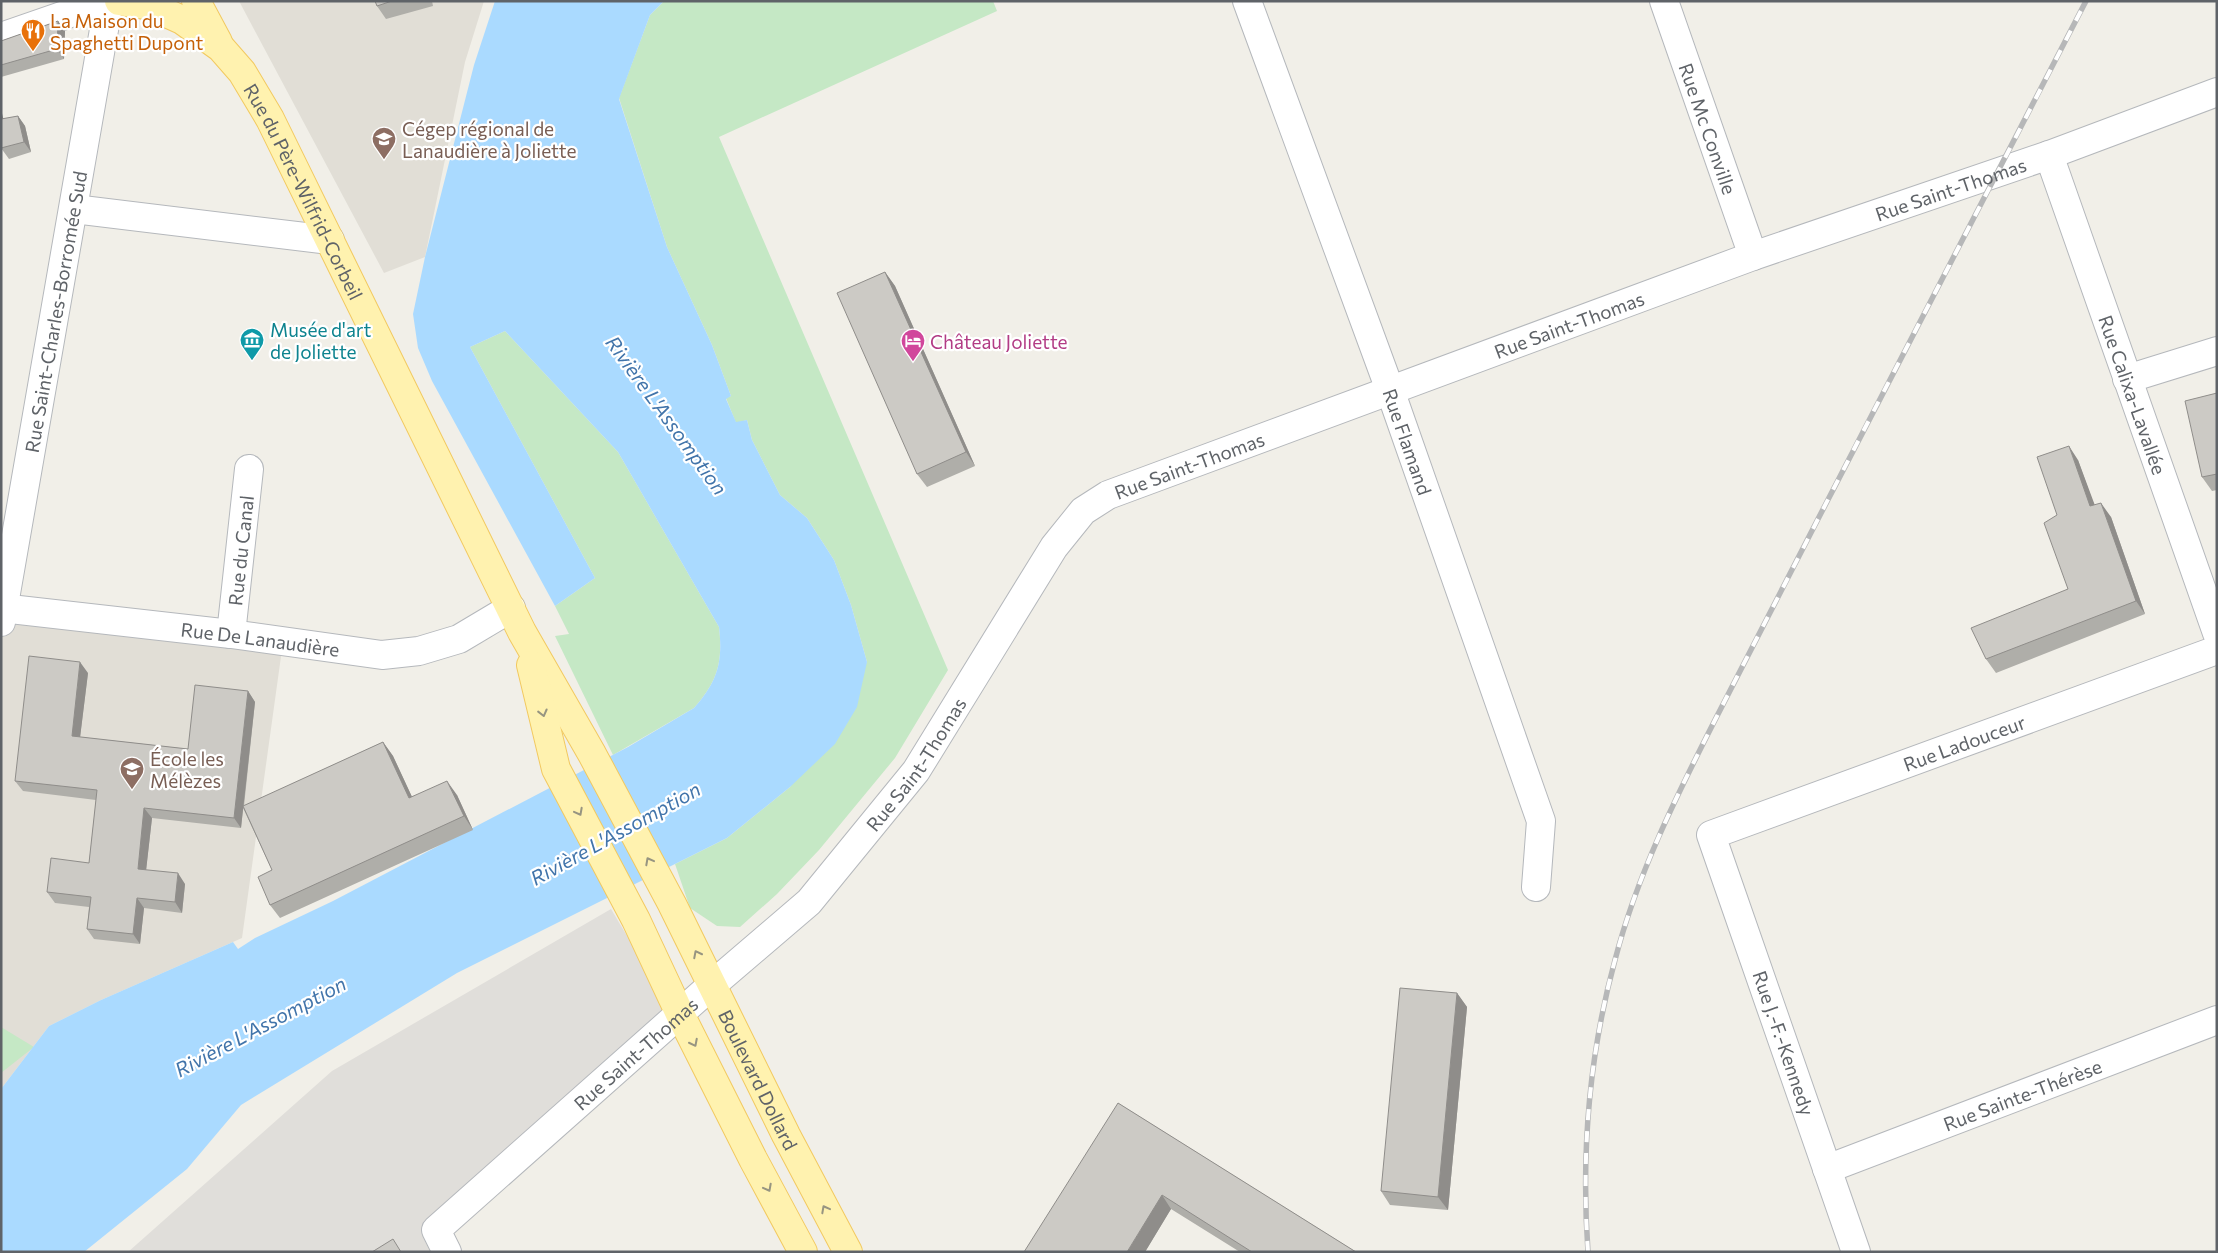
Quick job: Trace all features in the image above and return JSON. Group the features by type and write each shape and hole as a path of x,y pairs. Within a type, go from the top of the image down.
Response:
{"main road":[{"name":"Rue du Père-Wilfrid-Corbeil","path":"119,1 151,6 182,20 221,48 242,72 270,120 517,620 592,754 672,904"},
{"path":"196,1 221,48"},
{"name":"Rue du Père-Wilfrid-Corbeil","path":"517,620 556,769 636,920 680,1014"},
{"name":"Boulevard Dollard","path":"672,904 786,1135 848,1252"},
{"path":"680,1014 753,1159 803,1252"}],"street":[{"path":"1,37 105,1"},
{"name":"Rue Saint-Charles-Borromée Sud","path":"2,613 109,1"},
{"name":"Rue Flamand","path":"1247,1 1390,390 1541,822 1536,887"},
{"name":"Rue Mc Conville","path":"1664,1 1753,256"},
{"name":"Rue Saint-Thomas","path":"441,1241 680,1014 810,902 916,771 1054,547 1083,511 1108,495 1390,390 1753,256 2049,155 2217,92"},
{"name":"Rue Calixa-Lavallée","path":"2049,155 2217,634"},
{"path":"74,209 330,240"},
{"path":"2127,379 2217,351"},
{"name":"Rue du Canal","path":"231,634 249,469"},
{"name":"Rue De Lanaudière","path":"2,613 231,634 382,656 438,646 517,620"},
{"name":"Rue Ladouceur","path":"1711,835 2217,650"},
{"name":"Rue J.-F.-Kennedy","path":"1711,835 1856,1252"},
{"name":"Rue Sainte-Thérèse","path":"1828,1169 2217,1020"}],"shaded area":[{"name":"Cégep régional de Lanaudière à Joliette","path":"239,1 484,1 465,62 425,257 384,273"},
{"name":"École les Mélèzes","path":"1,622 283,642 242,938 101,1000 49,1026 1,1089"},
{"path":"611,909 674,1015 426,1229 437,1252 128,1252 332,1071"}],"green space":[{"path":"664,1 993,1 997,11 719,137 948,670 895,758 819,850 777,894 740,927 717,926 690,908 675,864 727,838 790,787 867,662 851,605 834,560 807,518 780,495 752,440 747,420 736,423 726,398 731,396 712,345 667,247 619,98 650,15"},
{"path":"505,331 618,452 719,627 720,650 717,670 709,689 694,708 613,755 555,636 569,634 555,606 595,578 470,347"},
{"path":"1,1027 34,1047 1,1073"}],"water":[{"name":"Rivière L'Assomption","path":"495,1 664,1 650,15 619,99 667,247 712,345 731,396 726,399 736,422 747,420 752,440 780,495 807,518 834,560 851,605 867,662 857,707 835,744 790,787 727,838 457,973 241,1105 187,1169 84,1252 1,1252 1,1089 49,1026 101,1000 233,942 238,949 255,938 333,901 628,747 694,708 709,689 714,679 720,650 719,627 618,452 505,331 470,347 595,578 555,606 432,381 418,348 413,314 425,257 474,65"}],"building":[{"path":"375,1 392,1 377,6"},
{"path":"58,21 57,49 1,65 1,41"},
{"path":"18,116 24,142 1,148 1,119"},
{"path":"885,272 966,452 917,474 837,293"},
{"path":"2217,393 2217,474 2202,477 2185,401"},
{"path":"2069,446 2090,506 2101,503 2136,601 1986,659 1971,628 2068,589 2044,523 2057,515 2037,457"},
{"path":"29,656 80,662 72,736 188,749 195,685 248,691 234,818 144,808 138,869 178,873 175,902 137,898 133,934 87,929 91,897 47,892 51,858 89,863 97,790 15,781"},
{"path":"383,742 409,798 447,781 464,816 270,905 258,877 272,870 243,806"},
{"path":"1400,988 1457,993 1438,1197 1381,1191"},
{"path":"1118,1103 1356,1252 1252,1252 1162,1195 1127,1252 1024,1252"},
{"path":"393,1239 401,1252 372,1252"}],"railway":[{"path":"1588,1252 1586,1215 1587,1141 1593,1068 1606,996 1634,897 1672,807 1715,720 2086,1"}],"place":[{"name":"La Maison du Spaghetti Dupont","path":"33,52"},
{"name":"Cégep régional de Lanaudière à Joliette","path":"384,160"},
{"name":"Musée d'art de Joliette","path":"252,361"},
{"name":"Château Joliette","path":"913,362"},
{"name":"École les Mélèzes","path":"132,790"}]}
